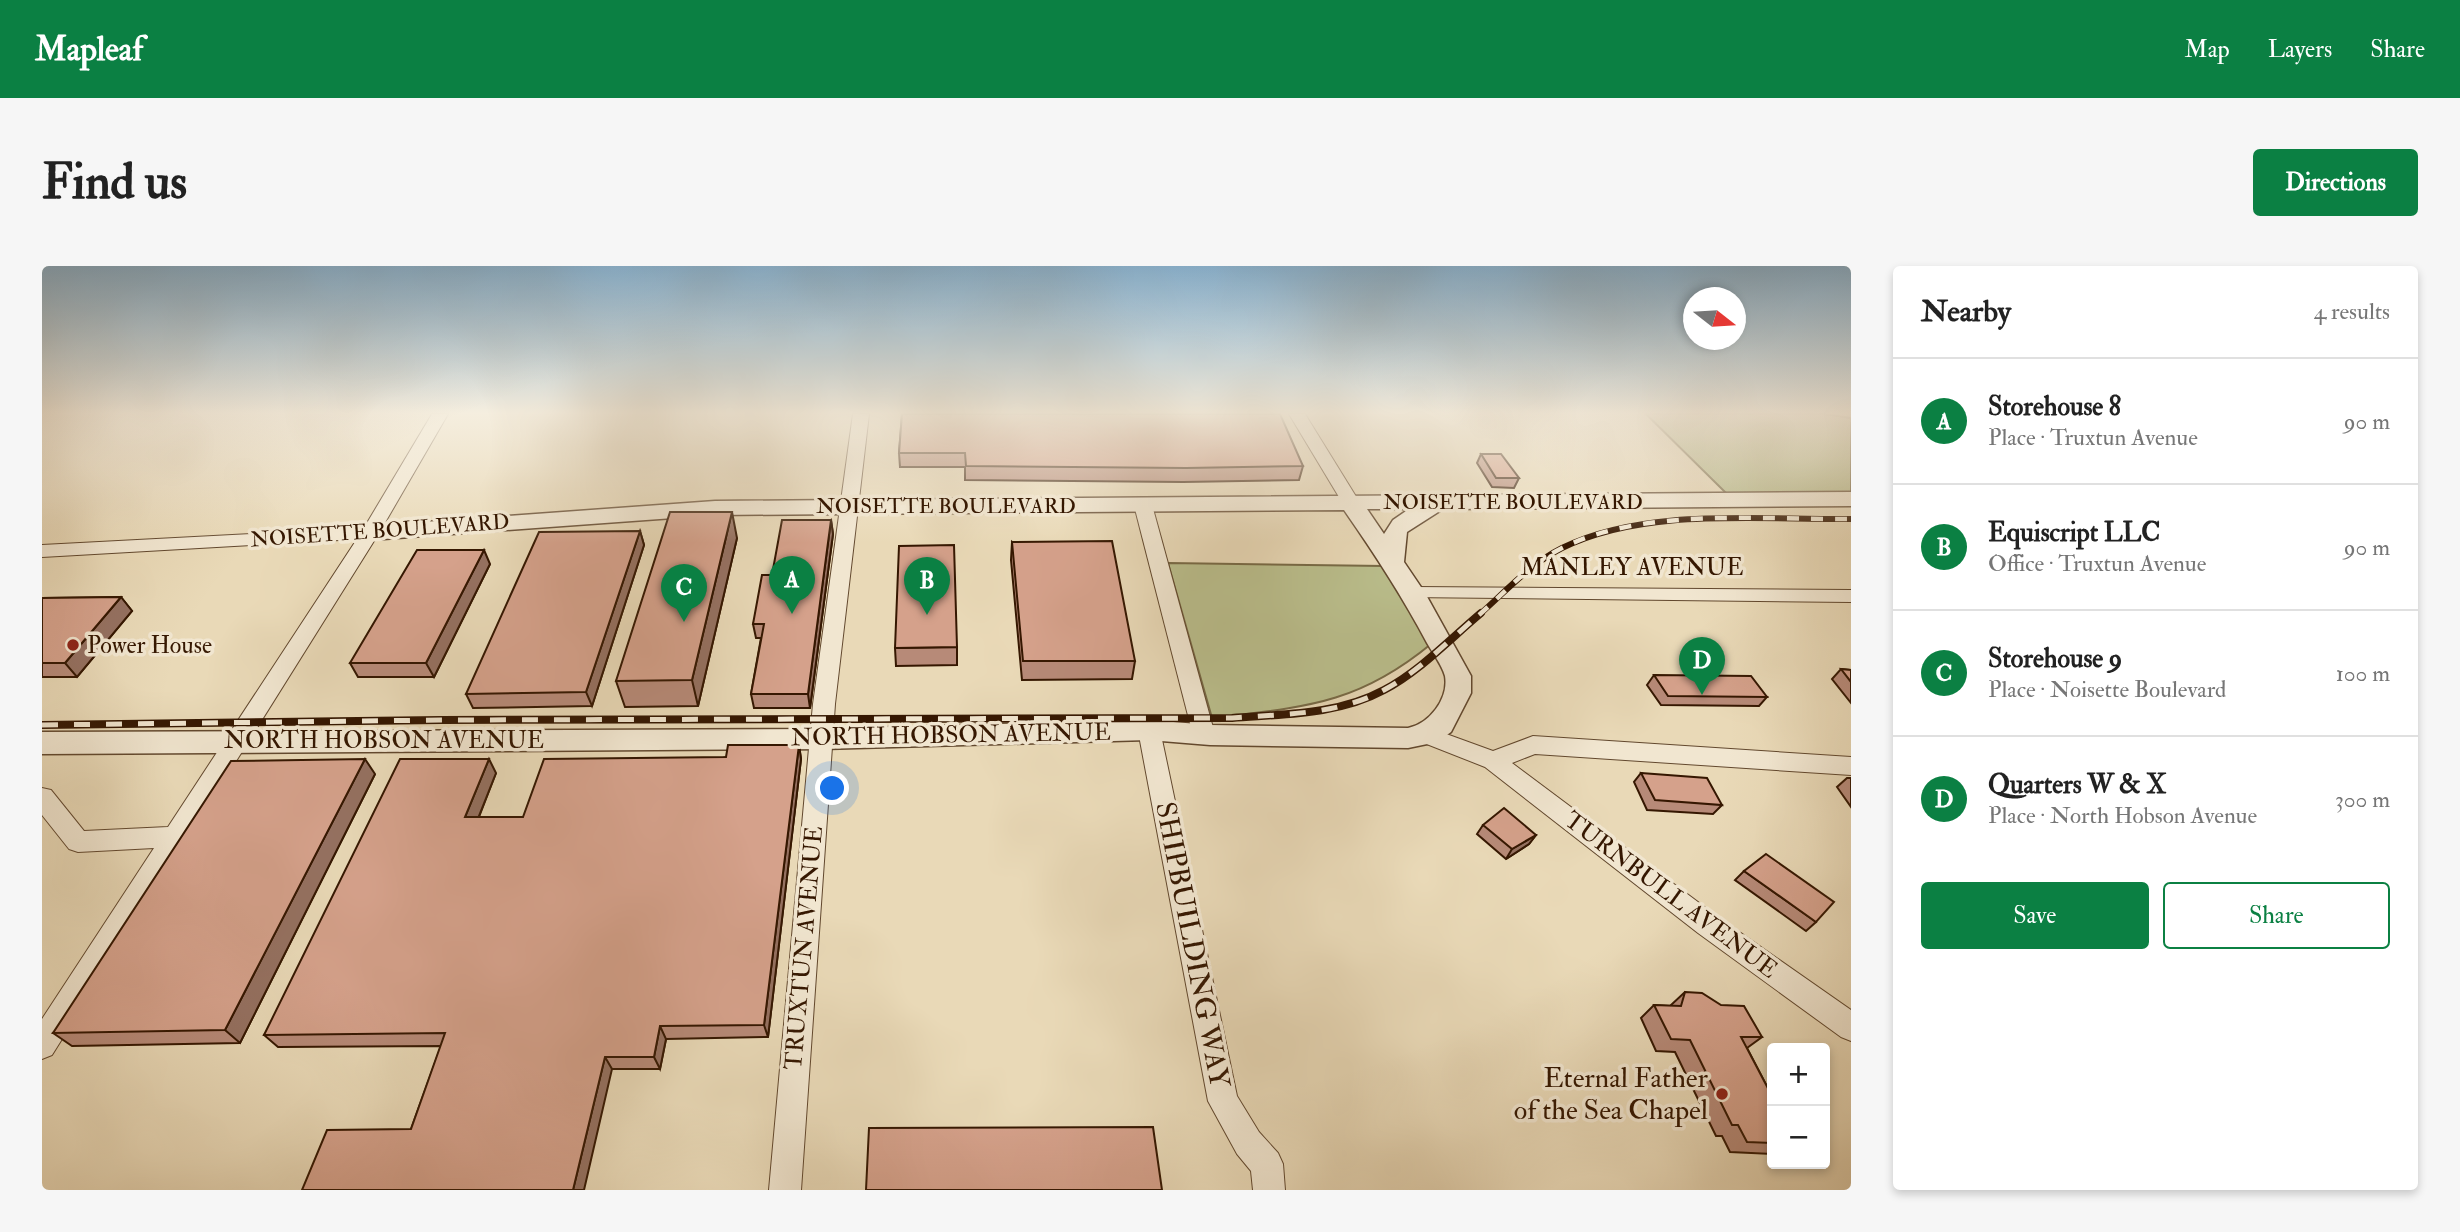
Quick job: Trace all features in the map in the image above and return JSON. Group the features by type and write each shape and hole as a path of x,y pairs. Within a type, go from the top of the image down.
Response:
{"street":[{"path":"42,1045 226,758 234,740 370,533 415,457"},
{"name":"TRUXTUN AVENUE","path":"785,1190 822,739 846,506 854,457"},
{"path":"1323,457 1413,593 1458,676 1457,693 1450,712 1441,725 1427,735"},
{"name":"NOISETTE BOULEVARD","path":"42,551 370,533 715,508 1851,499"},
{"path":"1392,562 1390,549 1395,530 1402,521 1443,502"},
{"path":"1143,505 1205,735"},
{"name":"MANLEY AVENUE","path":"1413,593 1851,596"},
{"name":"NORTH HOBSON AVENUE","path":"42,743 822,739 1149,730 1205,735 1408,738 1427,735 1493,761"},
{"name":"SHIPBUILDING WAY","path":"1149,730 1223,1101 1268,1177"},
{"path":"1493,761 1533,745 1851,766"},
{"name":"TURNBULL AVENUE","path":"1493,761 1708,925 1851,1027"},
{"path":"42,797 78,842 174,837"},
{"path":"1268,1177 1288,1190"}],"green space":[{"path":"1690,457 1851,457 1851,493 1726,493"},
{"path":"1168,563 1384,566 1431,644 1378,680 1328,700 1212,718"}],"building":[{"path":"965,457 1299,457 1303,466 1186,468 966,466"},
{"path":"1483,457 1503,457 1519,478 1496,478"},
{"path":"670,512 732,512 692,680 616,681"},
{"path":"782,520 831,520 808,694 751,694 764,624 753,624 762,575 772,575"},
{"path":"640,531 586,692 466,694 539,532"},
{"path":"1112,541 1135,661 1023,661 1012,542"},
{"path":"954,545 957,647 895,648 899,546"},
{"path":"417,550 484,550 426,663 350,663"},
{"path":"121,597 65,663 42,663 42,598"},
{"path":"1841,669 1851,670 1851,682"},
{"path":"1654,675 1751,676 1767,697 1668,696"},
{"path":"728,745 799,745 764,1025 660,1026 654,1057 605,1057 573,1190 302,1190 327,1130 411,1129 445,1033 264,1035 400,759 489,759 465,817 523,817 544,759 726,757"},
{"path":"365,759 225,1030 53,1033 231,761"},
{"path":"1641,773 1707,778 1722,805 1655,800"},
{"path":"1504,808 1536,835 1512,849 1483,825"},
{"path":"1766,854 1834,902 1816,922 1744,871"},
{"name":"Eternal Father of the Sea Chapel","path":"1685,992 1702,993 1721,1005 1744,1006 1762,1037 1741,1037 1767,1086 1767,1143 1747,1142 1738,1125 1732,1125 1690,1040 1671,1039 1654,1005 1681,1006"},
{"path":"1153,1127 1162,1190 866,1190 869,1128"}],"railway":[{"path":"1479,615 1539,562 1562,548 1594,535 1665,521 1741,518 1851,519"},
{"path":"42,725 441,720 1232,718 1290,714 1329,709 1384,690 1422,664 1481,613"}],"place":[{"name":"Storehouse 8","path":"792,614"},
{"name":"Equiscript LLC","path":"927,615"},
{"name":"Storehouse 9","path":"684,622"},
{"name":"Power House","path":"73,645"},
{"name":"Quarters W & X","path":"1702,695"},
{"name":"Eternal Father of the Sea Chapel","path":"1722,1094"}]}
